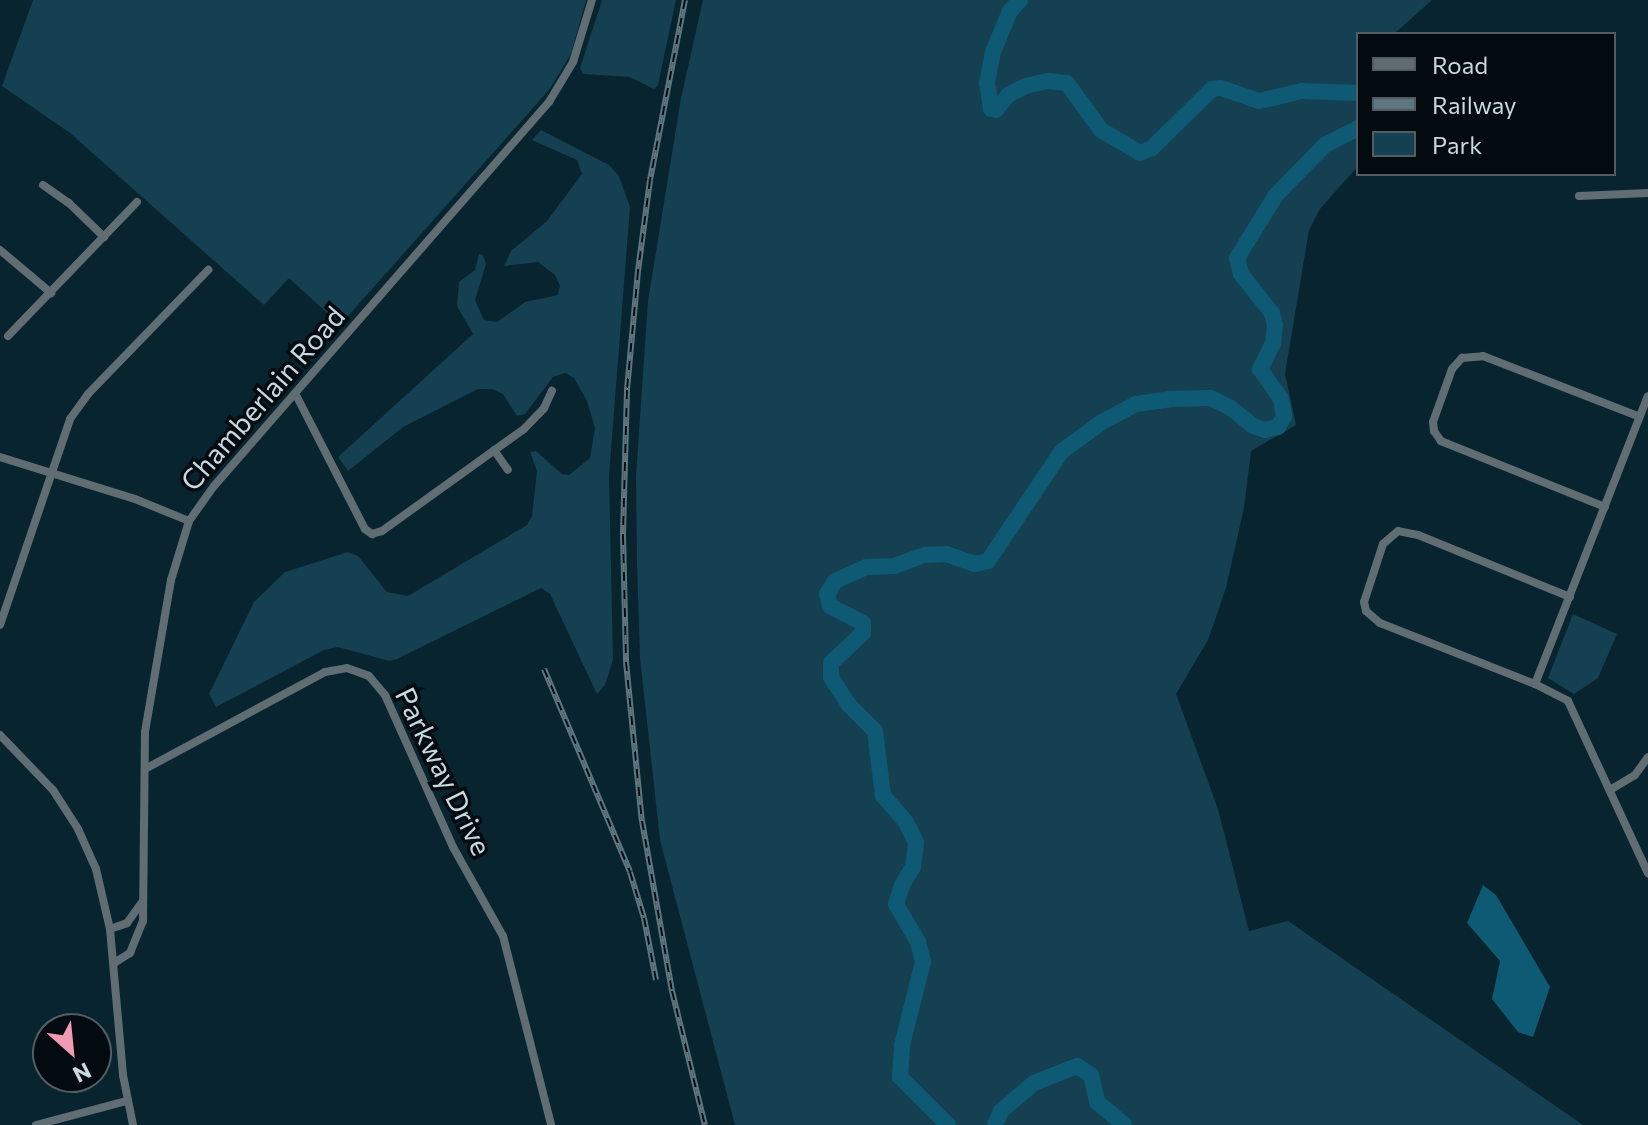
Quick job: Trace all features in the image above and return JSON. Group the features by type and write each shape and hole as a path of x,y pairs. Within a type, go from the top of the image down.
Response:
{"street":[{"name":"Chamberlain Road","path":"114,963 128,956 143,921 145,732 176,560 189,521 214,486 549,102 573,62 592,0"},
{"path":"43,185 69,203 104,237"},
{"path":"1579,196 1648,193"},
{"path":"8,336 137,202"},
{"path":"0,250 51,293"},
{"path":"0,625 63,434 79,406 208,270"},
{"path":"1605,507 1441,441 1434,431 1433,422 1452,369 1462,358 1483,356 1640,417"},
{"path":"295,393 365,529 372,534 382,531 535,419 552,391"},
{"path":"1535,684 1648,396"},
{"path":"494,450 508,470"},
{"path":"0,457 135,499 189,521"},
{"path":"1570,597 1398,531 1383,544 1365,595 1365,607 1369,615 1387,626 1563,696 1572,707 1648,873"},
{"name":"Parkway Drive","path":"145,769 325,672 347,668 369,676 385,695 453,847 503,936 551,1125"},
{"path":"0,735 40,773 67,809 96,869 110,929 127,1101 133,1125"},
{"path":"1610,790 1635,775 1648,757"},
{"path":"110,929 127,923 144,898"},
{"path":"36,1125 127,1101"}],"green space":[{"path":"33,0 586,0 571,54 549,90 340,325 289,278 264,305 70,133 2,86"},
{"path":"602,0 676,0 658,85 654,89 630,77 583,74 580,68"},
{"path":"703,0 1432,0 1396,32 1356,32 1356,168 1320,209 1309,230 1285,374 1296,425 1251,451 1244,508 1226,588 1208,640 1176,694 1218,809 1249,931 1288,921 1583,1125 735,1125 660,840 640,658 636,476 648,301 681,98"},
{"path":"541,130 609,165 619,176 630,207 609,476 613,659 605,685 597,694 550,594 541,588 397,659 389,661 338,647 324,650 216,707 209,694 254,602 285,572 348,552 358,556 387,592 408,596 527,525 532,516 537,471 530,452 536,451 562,474 569,475 590,458 595,428 587,401 574,378 565,373 553,377 525,414 517,416 503,394 492,389 478,389 403,427 348,471 338,457 473,334 457,306 459,282 475,270 479,254 483,255 486,264 475,300 484,320 497,322 525,302 558,295 560,286 555,275 538,262 504,266 511,251 547,221 582,174 577,160 532,140"},
{"path":"1573,614 1617,634 1598,678 1574,694 1548,678"}],"shaded area":[{"path":"1483,885 1496,895 1550,987 1533,1037 1518,1032 1492,999 1500,961 1467,923"}],"waterway":[{"path":"1020,0 1010,11 993,52 987,83 991,109 996,110 1008,95 1026,86 1048,81 1067,83 1101,130 1140,153 1152,148 1212,89 1221,88 1259,101 1302,91 1356,93"},
{"path":"948,1125 900,1077 902,1045 923,962 918,942 896,904 902,885 913,867 916,842 906,822 883,796 875,731 849,705 831,677 831,663 863,633 863,623 830,606 827,594 835,581 866,567 894,566 925,555 946,554 975,564 988,561 1062,451 1102,422 1136,404 1211,398 1231,408 1253,426 1265,430 1278,427 1284,416 1281,399 1260,369 1273,343 1275,325 1272,313 1241,274 1237,258 1276,195 1325,145 1356,129"},
{"path":"995,1125 1001,1111 1034,1083 1077,1066 1091,1075 1097,1102 1124,1125"}],"railway":[{"path":"685,0 650,180 638,271 627,390 623,536 626,662 642,821 672,991 705,1125"},
{"path":"544,669 630,872 644,918 656,980"}]}
